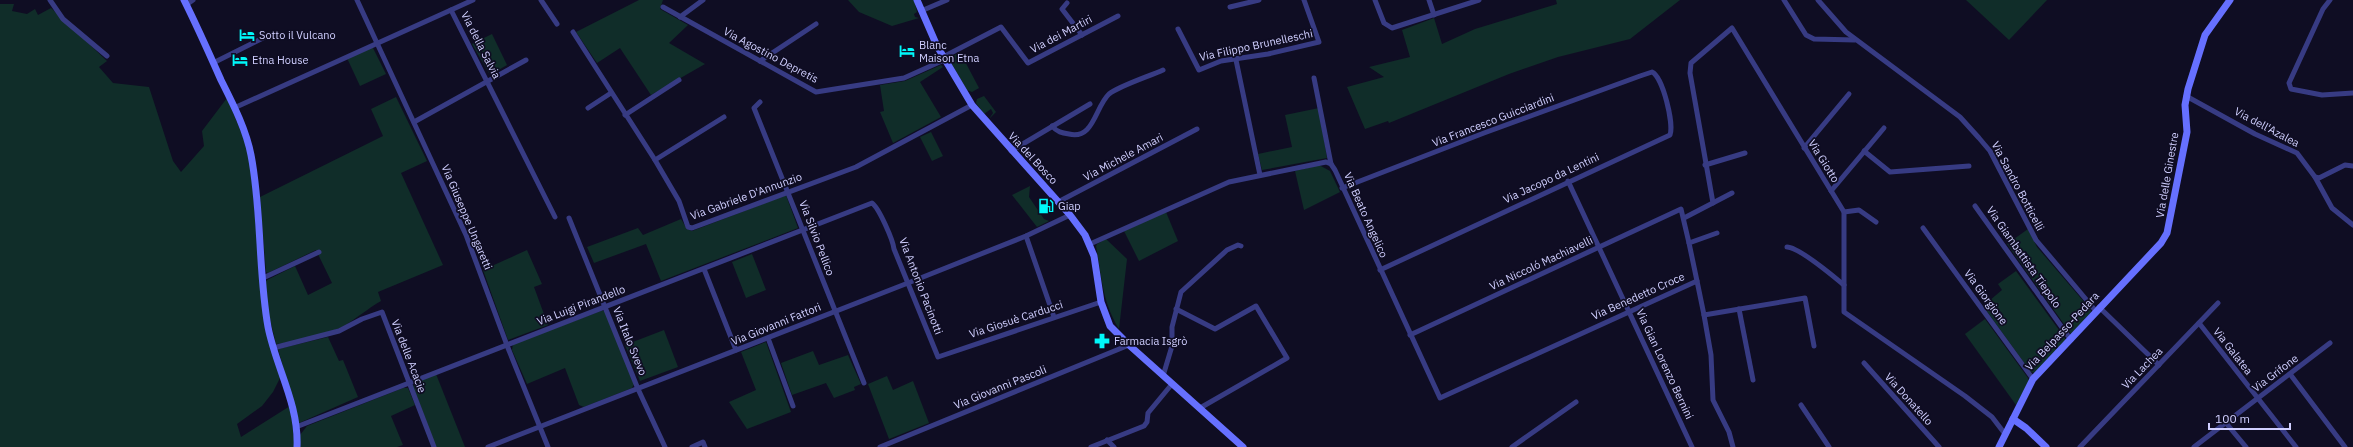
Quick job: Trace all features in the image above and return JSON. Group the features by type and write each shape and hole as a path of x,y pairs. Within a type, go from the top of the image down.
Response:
{"street":[{"path":"50,0 63,18 107,56"},
{"path":"193,0 185,2 244,131 251,156 267,321 273,348 293,406 297,447"},
{"name":"Via Giuseppe Ungaretti","path":"356,0 377,42 466,235 506,344 548,447"},
{"path":"451,10 473,0"},
{"path":"540,0 557,24"},
{"path":"680,17 703,0"},
{"name":"Via del Bosco","path":"917,0 944,58 972,105 1011,151 1070,215 1090,244 1096,266 1101,302 1110,326 1163,376 1243,447"},
{"path":"921,11 947,0"},
{"path":"1230,6 1259,0"},
{"name":"Via Filippo Brunelleschi","path":"1178,29 1199,70 1222,61 1292,50 1319,42 1304,0"},
{"path":"1375,0 1384,23 1389,28 1479,0"},
{"path":"1429,0 1434,14"},
{"path":"1784,0 1806,35 1814,39 1856,40"},
{"name":"Via Sandro Botticelli","path":"1818,0 1856,40 1874,51 1960,117 1990,151 2036,240 2097,308 2159,365"},
{"name":"Via delle Ginestre","path":"2161,243 2170,224 2187,132 2186,96 2205,35 2230,0"},
{"path":"2330,0 2320,16 2289,83 2289,86 2291,89 2322,95 2353,93"},
{"path":"1067,3 1062,9 1082,35"},
{"name":"Via Agostino Depretis","path":"663,8 816,92 904,78 944,58"},
{"name":"Via della Salvia","path":"234,108 377,42 451,10 555,217"},
{"name":"Via dei Martiri","path":"944,58 1001,26 1028,63 1118,16"},
{"path":"760,61 816,24"},
{"name":"Via Giotto","path":"1713,203 1705,165 1690,74 1691,63 1732,28 1844,212"},
{"name":"Via Gabriele D'Annunzio","path":"572,32 655,160 679,201 688,227 692,228 856,167 972,105"},
{"path":"213,63 267,36"},
{"path":"414,122 526,60"},
{"path":"1236,60 1260,175"},
{"path":"1052,126 1060,132 1073,135 1082,134 1089,129 1101,104 1109,94 1163,70"},
{"name":"Via Jacopo da Lentini","path":"1380,270 1568,181 1670,135 1671,127 1663,88 1657,74 1652,72"},
{"name":"Via Francesco Guicciardini","path":"1342,188 1484,133 1652,72"},
{"path":"1314,78 1331,164"},
{"path":"625,115 679,80"},
{"path":"588,108 611,93"},
{"path":"1804,148 1849,94"},
{"name":"Via dell'Azalea","path":"2186,96 2255,134 2297,153 2315,177 2332,208 2353,225"},
{"name":"Via Silvio Pellico","path":"760,102 754,108 864,383"},
{"path":"1011,151 1090,104"},
{"path":"655,160 724,117"},
{"path":"1831,190 1884,128"},
{"name":"Via Michele Amari","path":"1058,202 1197,129"},
{"path":"1864,151 1890,172 1969,166"},
{"path":"1705,165 1744,154"},
{"name":"Via Beato Angelico","path":"1090,244 1229,182 1315,162 1326,162 1331,164 1440,398"},
{"path":"2315,177 2319,178 2345,165 2353,166"},
{"name":"Via Gian Lorenzo Bernini","path":"1568,181 1692,447"},
{"path":"1697,280 1684,218 1732,193"},
{"name":"Via Luigi Pirandello","path":"296,426 872,203"},
{"name":"Via Antonio Pacinotti","path":"872,203 876,206 885,227 890,233 894,249 938,356"},
{"name":"Via Giambattista Tiepolo","path":"1975,206 2071,340"},
{"name":"Via Niccoló Machiavelli","path":"1410,335 1681,209 1684,218"},
{"path":"1876,222 1859,210 1844,212 1844,312 1965,396 1992,417 2005,434"},
{"name":"Via Giovanni Fattori","path":"488,447 1026,236 1070,215"},
{"name":"Via Italo Svevo","path":"569,218 638,389 665,447"},
{"name":"Via Giorgione","path":"1923,228 2032,379"},
{"path":"1689,244 1717,233"},
{"path":"1026,236 1054,317"},
{"name":"Via Belpasso-Pedara","path":"1999,447 2032,379 2071,340 2097,308 2161,243"},
{"path":"1163,376 1172,346 1172,327 1181,292 1227,250 1238,245 1241,246"},
{"path":"1787,247 1793,247 1808,257 1844,285"},
{"path":"263,278 318,252"},
{"path":"704,269 736,350"},
{"name":"Via Benedetto Croce","path":"1440,398 1697,280 1711,355 1713,400 1729,432 1733,447"},
{"path":"1704,315 1806,298 1814,346"},
{"name":"Via Giosuè Carducci","path":"938,356 1101,302"},
{"name":"Via Lachea","path":"2080,447 2218,303"},
{"path":"1176,309 1215,329 1256,306 1287,358 1200,408"},
{"path":"1739,309 1753,380"},
{"name":"Via delle Acacie","path":"273,348 338,331 362,318 382,312 434,447"},
{"name":"Via Galatea","path":"2199,323 2296,447"},
{"path":"768,338 793,406"},
{"name":"Via Grifone","path":"2194,447 2330,343"},
{"name":"Via Giovanni Pascoli","path":"880,447 1129,345"},
{"name":"Via Donatello","path":"1864,364 1939,447"},
{"path":"2290,374 2346,447"},
{"path":"1091,447 1144,426 1147,422 1148,413 1172,384"},
{"path":"1512,447 1576,402"},
{"path":"1801,405 1829,447"},
{"path":"2013,419 2026,428 2046,447"},
{"path":"2226,423 2246,447"},
{"path":"1107,440 1114,447"},
{"path":"692,447 702,442 705,447"}],"green space":[{"path":"639,0 663,0 660,9 688,25 669,43 705,64 651,95 620,48 597,63 576,32"},
{"path":"848,0 914,0 917,12 914,14 915,17 919,18 892,26 859,12"},
{"path":"1556,0 1680,0 1630,39 1558,57 1509,74 1389,123 1388,121 1365,129 1347,87 1384,77 1369,67 1410,57 1402,30 1434,18 1442,44 1475,29 1557,4"},
{"path":"1966,0 2047,0 2009,40"},
{"path":"0,4 14,4 12,11 27,14 35,9 38,15 51,8 107,61 99,67 113,83 149,87 173,161 181,172 204,146 202,131 227,98 246,144 251,167 261,289 281,376 273,392 262,406 237,424 241,437 290,406 295,447 0,447"},
{"path":"492,34 507,65 490,75 472,44"},
{"path":"372,46 386,74 360,86 347,58"},
{"path":"960,52 979,88 972,92 967,90 950,61 953,56"},
{"path":"941,65 943,67 920,82 941,117 893,143 880,112 884,111 880,85 905,81"},
{"path":"984,96 996,112 989,119 993,113 991,109 984,114 976,103 977,99"},
{"path":"396,97 427,161 401,173 443,265 378,292 381,301 342,327 329,332 276,344 268,311 265,282 295,266 308,295 332,283 316,250 268,273 266,272 260,197 383,136 371,109"},
{"path":"1319,108 1327,158 1262,170 1258,154 1292,147 1285,115"},
{"path":"931,132 943,156 932,161 920,137"},
{"path":"1319,165 1330,171 1340,192 1304,210 1295,171"},
{"path":"1030,186 1029,197 1044,219 1049,221 1037,227 1012,195"},
{"path":"786,195 798,228 661,281 646,244 594,263 587,247 638,228 643,235 681,219 687,229 692,231"},
{"path":"1166,212 1178,241 1139,261 1124,231"},
{"path":"2028,229 2037,247 2091,310 2091,313 2071,334 2007,244"},
{"path":"1106,239 1127,259 1119,329 1113,319 1106,299 1101,279 1096,246"},
{"path":"527,250 542,284 534,287 548,325 508,340 483,270"},
{"path":"752,254 766,290 746,298 732,262"},
{"path":"2016,271 2067,341 2034,373 2030,371 1983,306 2002,290 1998,284"},
{"path":"601,311 605,311 634,384 632,388 584,407 579,405 565,368 527,384 512,350 513,344"},
{"path":"1985,319 2028,378 2029,381 2016,405 1965,334"},
{"path":"664,330 678,367 640,381 625,345"},
{"path":"328,337 339,361 343,360 358,397 299,423 278,349"},
{"path":"766,342 791,412 747,429 729,402 756,390 741,352"},
{"path":"813,351 819,365 848,355 861,384 854,387 855,390 834,398 826,383 792,395 781,363"},
{"path":"436,374 465,447 436,447 413,386 416,383"},
{"path":"887,376 893,390 913,381 929,423 889,439 868,384"},
{"path":"403,388 408,388 415,405 391,416 403,445 397,447 299,447 300,435 307,426"}],"place":[{"name":"Sotto il Vulcano","path":"247,35"},
{"name":"Blanc Maison Etna","path":"907,51"},
{"name":"Etna House","path":"240,60"},
{"name":"Giap","path":"1046,206"},
{"name":"Farmacia Isgrò","path":"1102,341"}]}
